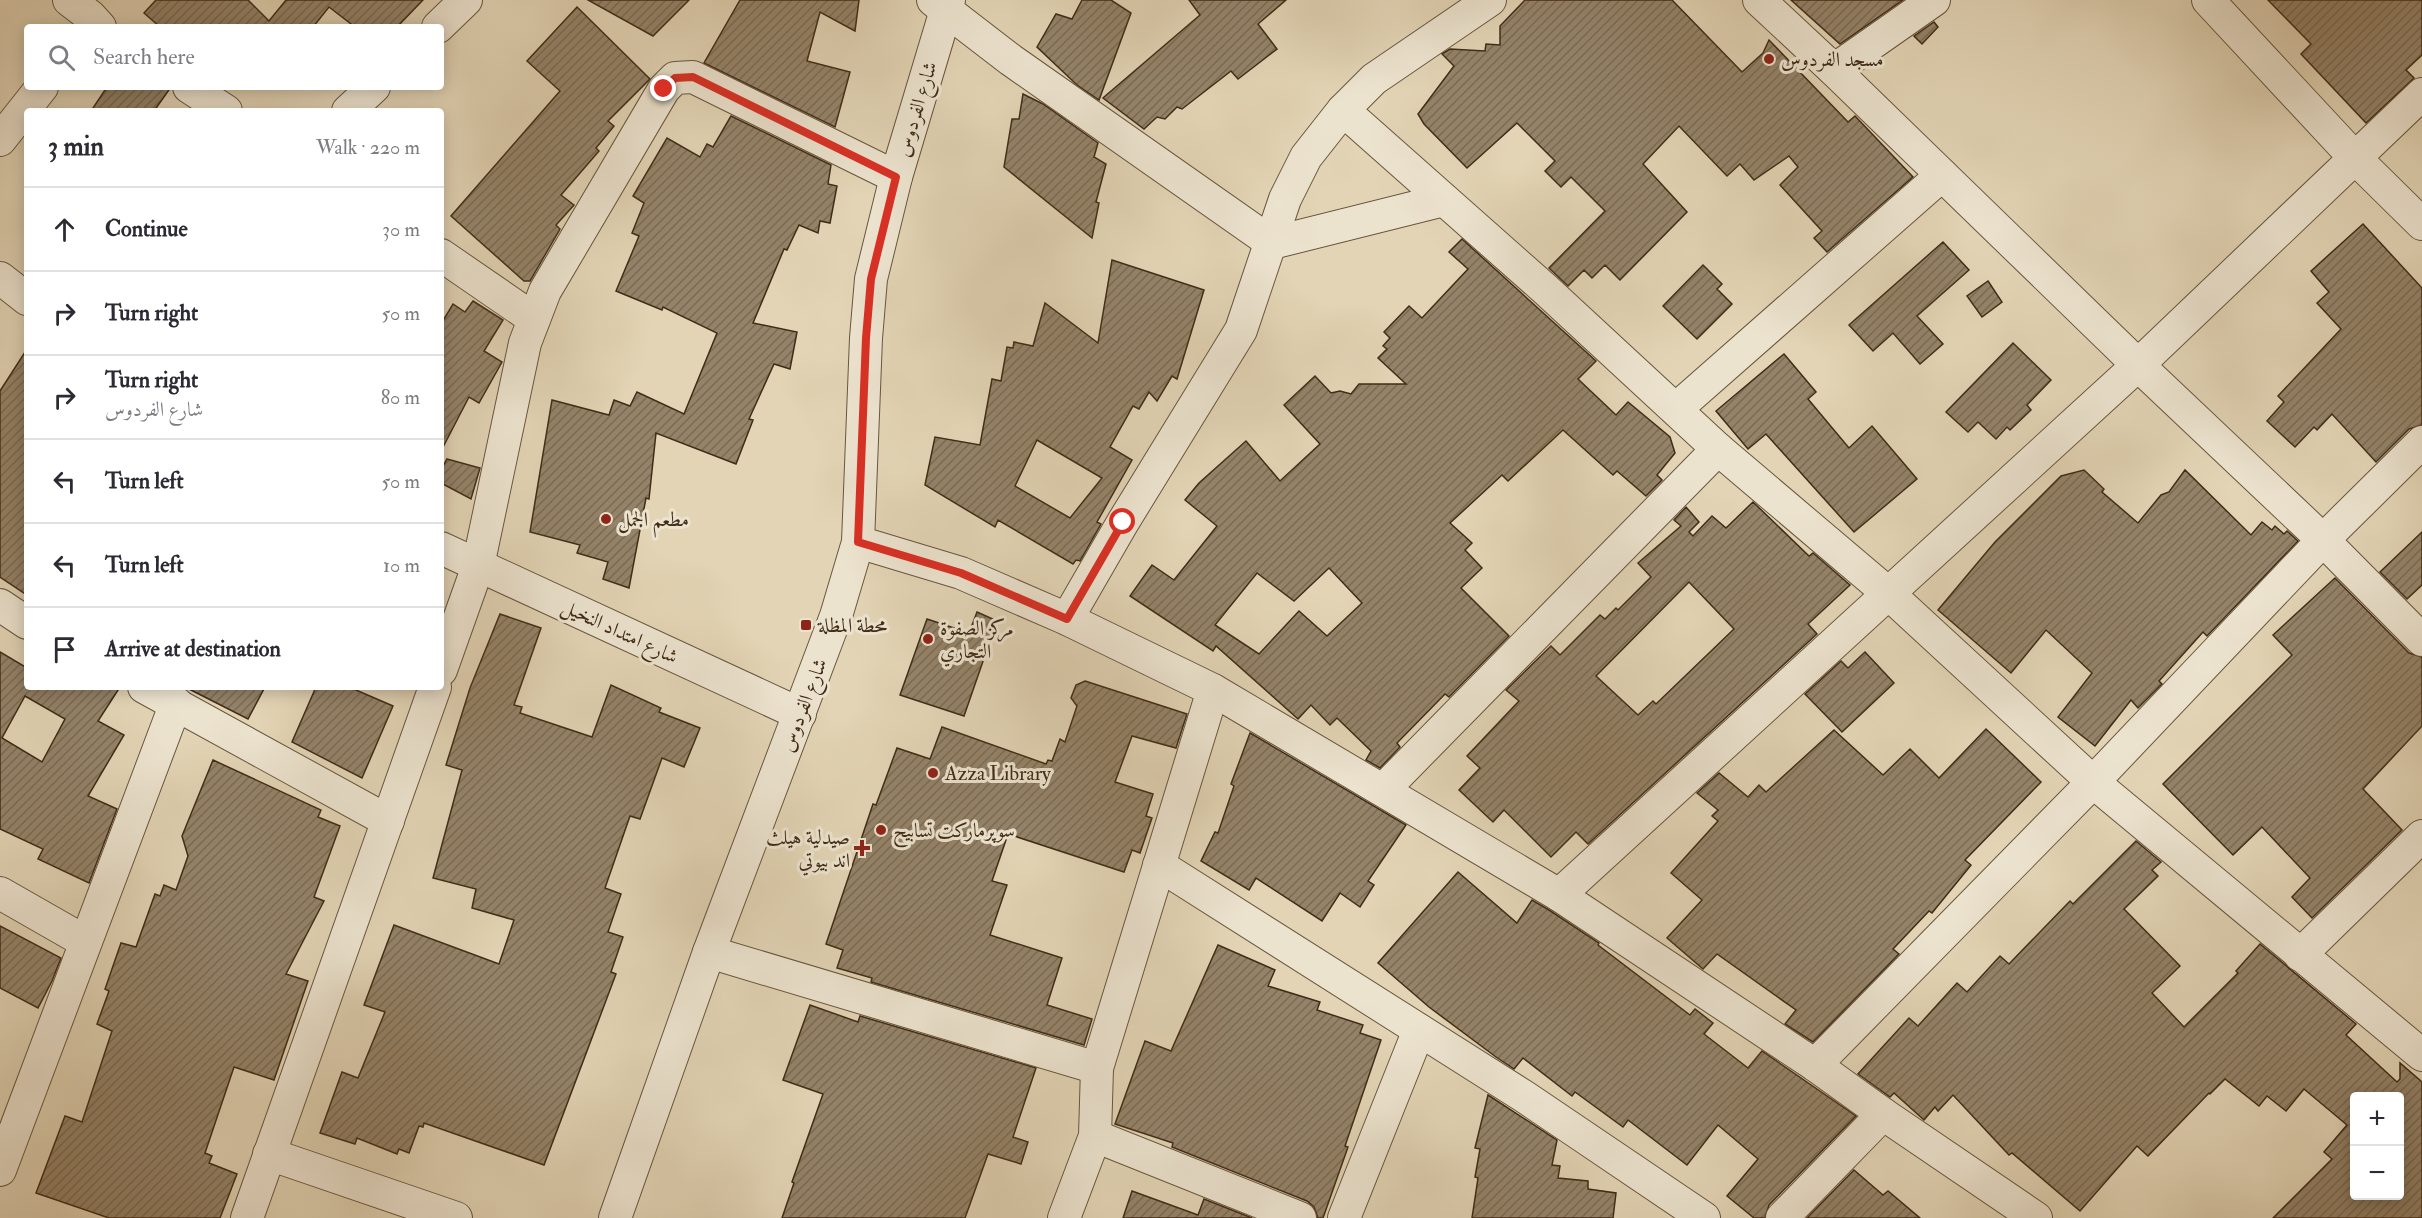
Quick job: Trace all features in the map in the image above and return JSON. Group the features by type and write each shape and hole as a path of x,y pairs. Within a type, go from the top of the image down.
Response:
{"street":[{"path":"441,24 466,0"},
{"path":"1067,619 1123,522 1241,330 1285,199 1306,157 1343,110 1374,79 1490,0"},
{"path":"1759,0 2323,540 2422,640"},
{"path":"1834,70 1934,0"},
{"path":"2208,0 2355,158 2422,224"},
{"path":"943,3 1011,60 1272,243 1444,200"},
{"name":"شارع الفردوس","path":"615,1218 709,952 836,616 858,542 866,338 871,279 943,3"},
{"path":"444,662 478,566 525,343 534,319 545,291 664,89 675,78 693,77 896,177"},
{"path":"25,108 40,90"},
{"path":"194,90 221,108"},
{"path":"351,108 371,90"},
{"path":"1559,895 2138,365 2422,94"},
{"path":"0,140 24,110"},
{"path":"1343,110 1718,449 1889,594 2093,782 2422,1055"},
{"path":"1676,409 1942,175"},
{"path":"444,257 534,319"},
{"path":"0,278 24,297"},
{"path":"1815,1065 2093,782 2323,540 2422,442"},
{"path":"1383,790 1718,449"},
{"path":"858,542 961,573 1067,619 1213,690 1559,895 1815,1065 1882,1114 2036,1218"},
{"name":"شارع امتداد النخيل","path":"444,549 800,714"},
{"path":"0,605 24,622"},
{"path":"150,690 388,821"},
{"path":"247,1218 434,690"},
{"path":"1064,1218 1095,1136 1097,1068 1213,690"},
{"path":"0,1170 84,941 176,703"},
{"path":"2300,955 2422,837"},
{"path":"1159,865 1525,1097 1704,1218"},
{"path":"0,893 84,941"},
{"path":"709,952 1097,1068"},
{"path":"1344,1218 1419,1030"},
{"path":"1782,1218 1882,1114"},
{"path":"1095,1136 1300,1218"},
{"path":"269,1154 456,1218"}],"building":[{"path":"156,0 248,0 269,21 286,0 423,0 400,24 351,24 329,7 315,24 157,24 144,13"},
{"path":"588,0 689,0 653,36"},
{"path":"740,0 859,0 855,31 820,12 807,61 850,72 835,127 704,63"},
{"path":"1082,0 1111,0 1131,13 1099,100 1077,85 1037,47 1056,14 1072,19"},
{"path":"1189,0 1286,0 1258,24 1277,49 1238,79 1231,71 1182,109 1177,107 1165,119 1157,117 1144,129 1103,98 1200,15"},
{"path":"1525,0 1672,0 1742,72 1763,53 1769,40 1848,122 1855,116 1913,177 1827,252 1814,238 1822,231 1780,185 1798,167 1789,156 1754,180 1740,164 1727,176 1679,126 1643,164 1687,212 1620,280 1605,265 1592,278 1584,270 1568,286 1549,268 1605,211 1571,177 1561,187 1545,171 1555,161 1517,123 1467,168 1424,124 1418,114 1454,66 1442,54 1450,49 1485,51 1486,44 1500,45 1500,26"},
{"path":"1791,0 1903,0 1840,44"},
{"path":"2268,0 2422,0 2422,55 2406,70 2414,78 2366,123 2301,54 2311,44"},
{"path":"577,7 650,79 608,121 614,126 596,148 599,151 561,195 574,205 556,225 560,229 530,281 524,281 451,216 560,91 527,61"},
{"path":"1934,22 1938,27 1922,44 1914,36"},
{"path":"105,90 169,90 156,108 93,108"},
{"path":"1023,94 1043,104 1098,143 1094,157 1106,164 1096,202 1099,203 1092,238 1004,167 1012,119 1019,119"},
{"path":"731,116 831,165 828,184 837,186 830,223 820,221 818,233 799,225 787,250 784,249 753,323 797,332 790,369 774,364 749,419 753,420 736,464 656,433 649,499 646,498 629,588 603,579 608,562 577,553 580,545 530,532 552,400 609,415 614,400 630,406 637,392 684,414 717,333 663,307 662,310 616,291 639,236 632,233 644,203 633,196 667,138 700,157 707,144 713,147"},
{"path":"2363,224 2422,288 2422,425 2409,429 2376,462 2332,414 2317,430 2314,427 2295,447 2267,421 2284,402 2278,396 2341,329 2317,303 2329,292 2311,271"},
{"path":"1462,239 1596,361 1578,379 1616,415 1628,402 1670,437 1675,453 1657,475 1662,480 1646,496 1617,471 1613,475 1563,430 1508,481 1502,475 1450,523 1472,543 1465,550 1482,568 1461,588 1509,636 1449,697 1445,694 1397,743 1400,747 1380,768 1366,760 1371,751 1337,718 1330,725 1311,705 1298,719 1216,646 1213,651 1130,596 1152,565 1174,580 1217,526 1185,500 1199,483 1246,441 1280,481 1320,444 1284,405 1315,376 1331,393 1340,391 1351,394 1359,384 1406,384 1378,358 1387,349 1383,346 1390,338 1384,332 1409,306 1422,318 1468,269 1449,252","holes":["1329,568 1362,603 1327,636 1299,611 1259,654 1215,625 1257,573 1294,601"]},
{"path":"1943,242 1969,270 1917,316 1943,344 1920,364 1893,333 1873,351 1849,325"},
{"path":"1112,260 1204,290 1177,379 1172,376 1157,401 1149,392 1139,409 1133,406 1110,447 1132,460 1097,522 1101,524 1080,561 1076,560 1073,564 998,520 995,527 925,485 935,437 980,445 992,379 1001,381 1007,347 1013,348 1014,342 1033,346 1045,303 1098,343","holes":["1037,440 1102,478 1070,518 1015,486"]},
{"path":"1703,265 1722,284 1717,289 1732,304 1697,339 1663,306"},
{"path":"1988,281 2002,302 1982,317 1967,296"},
{"path":"473,301 503,320 484,351 502,362 479,403 469,397 444,445 444,319 453,304 465,312"},
{"path":"2013,343 2051,380 2027,405 2031,410 2010,430 2007,427 1996,439 1978,422 1968,432 1946,412"},
{"path":"24,354 24,593 0,577 0,391"},
{"path":"1784,354 1816,392 1808,399 1849,448 1872,426 1917,479 1854,532 1766,434 1748,449 1716,411"},
{"path":"447,459 480,468 471,499 444,485 444,464"},
{"path":"2084,470 2104,489 2102,492 2138,523 2161,495 2169,492 2185,470 2251,535 2262,522 2272,530 2275,526 2284,534 2287,531 2298,541 2207,636 2203,632 2159,681 2162,684 2138,708 2131,700 2095,746 2058,717 2092,673 2046,630 2011,673 1938,610 1995,542 2061,476"},
{"path":"1753,502 1809,556 1813,553 1850,585 1808,624 1817,634 1588,844 1576,832 1551,857 1504,810 1493,822 1459,790 1480,768 1467,756 1519,701 1506,690 1551,646 1560,655 1600,615 1605,619 1616,608 1618,610 1651,577 1638,563 1681,526 1674,520 1686,507 1699,522 1689,532 1693,536 1712,516 1726,528","holes":["1689,582 1734,629 1656,704 1653,701 1638,715 1596,676"]},
{"path":"2422,532 2422,585 2407,599 2380,572"},
{"path":"2335,578 2409,653 2422,657 2422,726 2363,789 2402,830 2312,918 2292,897 2310,878 2262,827 2233,855 2163,784 2292,655 2273,635"},
{"path":"977,612 997,621 964,716 900,695 927,619 969,633"},
{"path":"500,614 541,628 514,705 522,707 520,713 592,737 611,685 661,708 659,712 700,728 684,767 662,758 640,819 630,816 605,888 621,894 608,932 623,937 611,972 616,974 544,1165 424,1123 423,1127 419,1126 409,1153 399,1149 397,1154 357,1138 355,1144 320,1133 342,1072 358,1078 385,1012 364,1005 394,925 499,964 514,920 472,908 476,889 433,878 462,770 446,765 470,688"},
{"path":"0,652 24,666 24,690 118,690 98,721 124,735 88,796 117,809 89,883 38,859 43,849 0,829","holes":["25,696 65,719 42,762 2,738"]},
{"path":"1865,652 1894,683 1842,732 1805,694 1841,661 1848,668"},
{"path":"1085,681 1187,714 1176,748 1132,736 1115,782 1153,794 1146,816 1152,818 1140,853 1132,850 1124,872 1008,834 992,881 1007,885 990,935 1062,958 1047,1005 1092,1019 1084,1045 871,982 872,978 837,968 843,950 826,944 873,804 876,805 897,748 930,759 942,727 1046,764 1048,760 1052,761 1060,739 1065,742 1077,706 1071,698 1076,685"},
{"path":"191,690 263,690 248,719"},
{"path":"315,690 356,690 393,706 362,778 292,742"},
{"path":"1986,729 2041,782 1965,860 1971,865 1932,913 1929,911 1893,949 1899,954 1813,1042 1785,1024 1796,1010 1717,954 1703,969 1667,938 1702,900 1671,873 1718,821 1712,816 1718,810 1697,793 1719,773 1748,797 1759,785 1766,792 1834,730 1883,775 1910,749 1939,778"},
{"path":"1250,733 1406,825 1368,881 1374,885 1360,907 1340,893 1322,921 1256,878 1249,890 1201,861 1215,832 1218,833 1234,786 1231,784"},
{"path":"213,760 321,810 318,817 340,826 314,897 324,901 286,974 308,981 274,1080 234,1067 205,1153 212,1156 209,1163 237,1174 220,1218 109,1218 36,1193 65,1116 82,1122 112,1031 97,1024 109,991 105,989 121,943 136,947 155,894 160,896 164,885 176,890 188,856 182,836"},
{"path":"2136,841 2161,862 2152,870 2158,876 2124,909 2180,966 2152,993 2184,1027 2238,973 2236,971 2260,944 2356,1024 2346,1035 2397,1082 2400,1079 2400,1063 2422,1082 2422,1218 2273,1218 2332,1159 2324,1152 2347,1125 2304,1089 2286,1111 2267,1096 2259,1106 2225,1079 2148,1156 2137,1146 2080,1211 2012,1153 2009,1155 1953,1095 1938,1111 1935,1107 1924,1120 1894,1093 1890,1097 1858,1074 1909,1018 1918,1026 1957,983 1967,992 2000,956 2009,964 2070,901 2073,904"},
{"path":"1458,872 1517,923 1532,900 1599,943 1598,945 1690,1015 1695,1009 1713,1023 1704,1034 1748,1068 1762,1051 1856,1116 1769,1205 1765,1218 1754,1218 1727,1196 1758,1159 1718,1125 1687,1165 1628,1120 1623,1127 1575,1092 1572,1096 1523,1058 1514,1069 1429,1007 1378,963"},
{"path":"0,926 61,958 38,1008 0,988"},
{"path":"1218,945 1275,970 1268,986 1320,1002 1317,1010 1363,1025 1360,1033 1381,1040 1323,1218 1318,1218 1314,1207 1307,1201 1172,1147 1173,1143 1115,1124 1145,1041 1171,1051"},
{"path":"810,1005 858,1022 860,1016 1036,1068 1013,1137 1028,1142 1021,1164 988,1154 965,1218 782,1218 794,1183 792,1182 823,1094 783,1080"},
{"path":"1488,1095 1557,1140 1552,1165 1560,1166 1558,1178 1588,1181 1588,1189 1616,1193 1613,1218 1472,1218 1480,1149 1475,1148"},
{"path":"1854,1170 1883,1195 1888,1191 1920,1218 1807,1218"},
{"path":"1132,1191 1198,1215 1204,1199 1252,1218 1123,1218"}],"place":[{"name":"مسجد الفردوس","path":"1769,59"},
{"name":"مطعم الجمل","path":"606,519"},
{"name":"محطة المظلة","path":"806,625"},
{"name":"مركز الصفوة التجاري","path":"928,639"},
{"name":"Azza Library","path":"933,773"},
{"name":"سوپرمارکت تسابيح","path":"881,830"},
{"name":"صيدلية هيلث اند بيوتي","path":"862,848"}],"route":[{"path":"664,89 675,78 693,77 896,177 871,279 866,338 858,542 961,573 1067,619 1123,522"}]}
